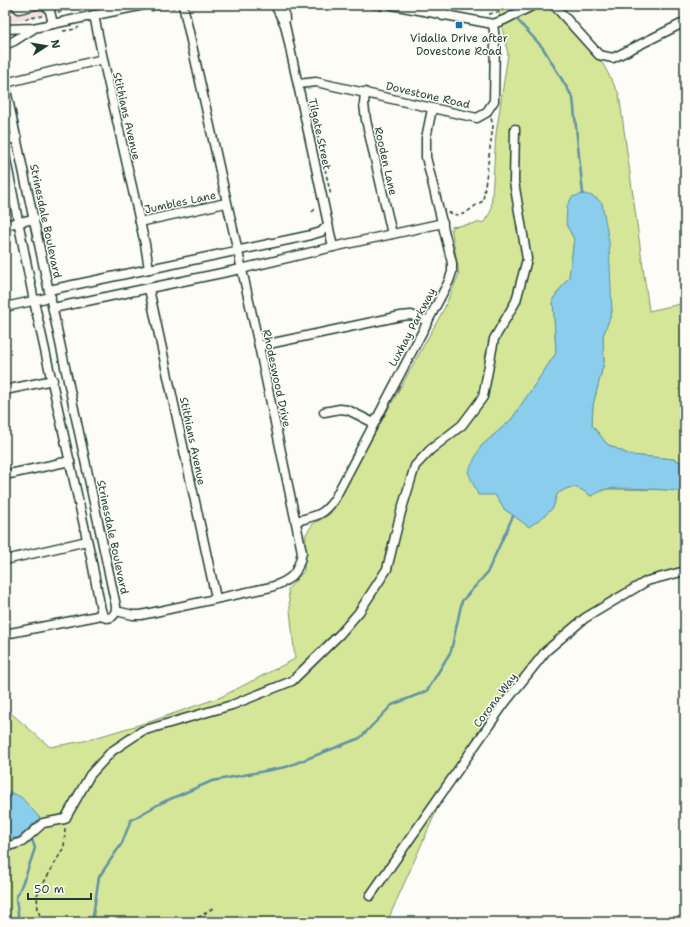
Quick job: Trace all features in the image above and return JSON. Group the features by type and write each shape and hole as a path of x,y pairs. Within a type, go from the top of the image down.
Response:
{"street":[{"path":"15,5 19,9 36,5"},
{"path":"45,5 50,11 53,24"},
{"path":"5,29 33,28 144,5"},
{"name":"Rhodeswood Drive","path":"116,611 133,615 141,615 271,587 283,583 291,577 299,566 302,552 259,346 236,250 183,5"},
{"name":"Tilgate Street","path":"275,5 285,25"},
{"name":"Tilgate Street","path":"284,5 285,25 333,247"},
{"path":"392,5 443,16 492,24 504,20 530,7"},
{"path":"443,16 445,5"},
{"path":"554,5 600,55 613,58 685,22"},
{"name":"Stithians Avenue","path":"94,15 145,244 149,269"},
{"name":"Dovestone Road","path":"298,84 316,82 477,118 486,112 494,101 496,39 492,24"},
{"path":"5,45 14,41 33,28"},
{"path":"5,84 103,59"},
{"name":"Strinesdale Boulevard","path":"5,84 110,572 116,611 114,616 110,618 106,618 102,612"},
{"name":"Rooden Lane","path":"365,92 364,104 366,120 392,234"},
{"name":"Luxhay Parkway","path":"296,521 318,515 327,510 334,500 449,281 452,272 452,263 426,157 426,138 432,109"},
{"path":"5,848 22,842 43,823 65,819 90,775 112,751 142,731 232,705 292,681 340,634 359,612 387,570 401,512 415,466 430,450 462,425 483,397 494,339 516,301 527,259 514,182 515,129"},
{"path":"5,140 17,138"},
{"path":"5,155 34,301 53,380 102,612 97,616 5,634"},
{"name":"Jumbles Lane","path":"140,222 226,203"},
{"path":"5,225 34,219"},
{"path":"53,308 242,270 333,247 442,223"},
{"path":"5,307 34,301 50,293 149,269 307,236 321,232 328,225"},
{"name":"Stithians Avenue","path":"149,289 216,598"},
{"path":"259,346 401,316 411,315 428,321"},
{"path":"5,390 53,380"},
{"path":"324,412 340,409 348,410 374,423"},
{"path":"5,475 70,461"},
{"path":"5,560 87,541"},
{"name":"Corona Way","path":"370,896 504,704 546,651 586,618 647,582 685,571"}],"path":[{"path":"488,15 513,5"},
{"path":"445,208 448,212 458,215 468,212 476,204 483,201 493,126 491,116"},
{"path":"312,125 317,128 331,196 328,200"},
{"path":"43,922 38,911 37,895 64,846 65,819"},
{"path":"192,922 213,908"}],"shaded area":[{"path":"5,5 94,5 5,24"}],"green space":[{"path":"497,5 548,5 603,64 619,94 649,311 685,303 685,464 674,459 630,455 607,444 592,425 593,405 604,362 603,336 612,312 602,203 566,224 574,239 569,277 553,299 556,353 511,420 481,446 495,495 504,509 529,526 553,508 557,494 571,488 578,488 591,496 606,489 681,490 685,493 685,567 646,577 580,616 539,654 443,796 387,922 5,922 5,708 50,747 84,741 155,720 221,697 295,659 288,589 304,571 306,534 313,524 330,514 444,309 459,274 451,227 484,222 491,211 496,134 508,54"}],"water":[{"path":"583,194 598,199 602,203 609,241 612,312 603,336 604,362 593,405 592,425 607,444 630,455 674,459 685,464 685,493 659,489 612,488 591,496 578,488 571,488 557,494 553,508 529,527 504,509 495,495 478,495 468,472 481,446 511,420 556,353 553,299 569,277 574,239 566,224 567,206 572,197"},
{"path":"5,790 21,797 40,818 18,838 5,838"}],"waterway":[{"path":"509,5 512,14 543,48 573,98 583,194"},
{"path":"92,922 99,877 122,843 131,820 161,803 212,781 286,767 360,738 392,705 427,691 451,651 462,601 487,573 513,516"},
{"path":"19,922 16,898 35,848 31,837"}],"place":[{"name":"Vidalia Drive after Dovestone Road","path":"459,25"}]}
